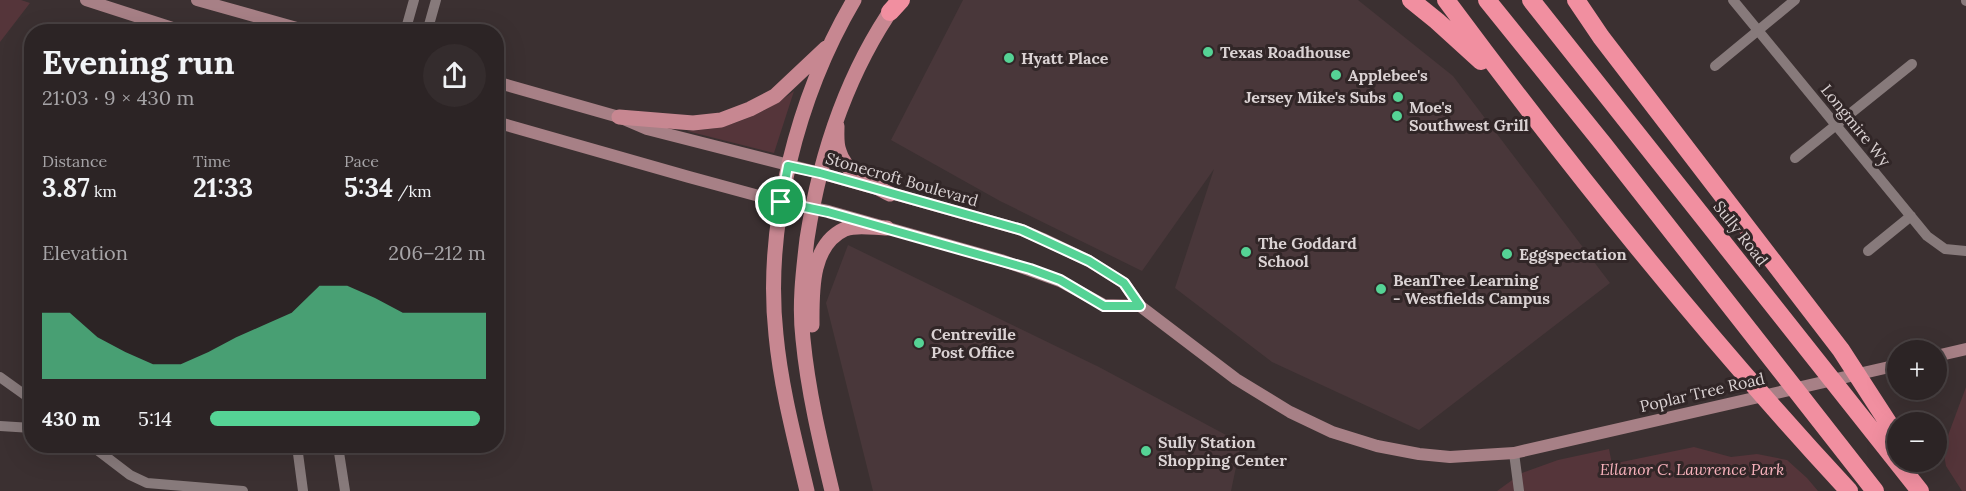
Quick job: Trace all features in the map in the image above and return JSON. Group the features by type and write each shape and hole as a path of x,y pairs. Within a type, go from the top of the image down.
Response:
{"highway":[{"path":"1411,0 1477,57 1526,108"},
{"path":"1446,0 1526,108 1703,326 1849,491"},
{"path":"1487,0 1875,491"},
{"name":"Sully Road","path":"1531,0 1920,491"},
{"path":"1570,0 1601,37 1841,350 1887,421"},
{"path":"1576,0 1601,37"},
{"path":"1920,472 1932,491"}],"main road":[{"path":"86,0 160,24"},
{"path":"197,0 282,24"},
{"path":"807,491 784,387 776,335 774,296 777,226 788,166 802,119 833,42 854,0"},
{"path":"832,491 810,398 802,337 801,299 804,266 812,208 837,117 874,37 896,4"},
{"path":"619,117 693,123 721,120 775,96 833,42"},
{"name":"Stonecroft Boulevard","path":"504,84 619,117 647,129 820,173 1022,230 1089,261 1124,283 1140,306 1251,389 1290,412 1332,432 1377,446 1419,454 1450,457 1514,453"},
{"path":"837,117 839,152 845,162 859,176 890,194"},
{"path":"504,124 781,202 812,208 974,252 1047,275 1076,288 1104,306 1140,306"},
{"path":"806,366 813,350 812,306 815,271 824,247 831,238 846,229 887,228"},
{"path":"1947,353 1966,349"},
{"name":"Poplar Tree Road","path":"1514,453 1887,367"}],"street":[{"path":"407,24 414,0"},
{"path":"429,24 436,0"},
{"name":"Longmire Wy","path":"1733,0 1927,236 1939,246 1951,251 1966,251"},
{"path":"1715,66 1795,0"},
{"path":"1795,158 1912,64"},
{"path":"1868,251 1911,216"},
{"path":"0,377 24,394"},
{"path":"0,426 24,428"},
{"path":"101,453 130,476 147,483 237,491"},
{"path":"298,453 303,491"},
{"path":"339,453 345,491"},
{"path":"1514,453 1519,491"}],"shaded area":[{"path":"963,0 1358,0 1453,76 1610,283 1419,430 1272,362 1175,288 1214,169 1142,271 1000,201 891,140"},
{"path":"848,245 1099,367 1241,443 1231,491 873,491 826,303"}],"green space":[{"path":"0,0 21,0 30,3 0,42"},
{"path":"794,91 774,153 687,131 717,128 740,121 769,108"},
{"path":"1966,387 1966,491 1962,491 1947,468 1947,438"},
{"name":"Ellanor C. Lawrence Park","path":"1694,447 1731,457 1757,454 1787,460 1818,491 1497,491 1522,473 1558,460 1609,449 1612,464"}],"place":[{"name":"Texas Roadhouse","path":"1208,52"},
{"name":"Hyatt Place","path":"1009,58"},
{"name":"Applebee's","path":"1336,75"},
{"name":"Jersey Mike's Subs","path":"1398,97"},
{"name":"Moe's Southwest Grill","path":"1397,116"},
{"name":"The Goddard School","path":"1246,252"},
{"name":"Eggspectation","path":"1507,254"},
{"name":"BeanTree Learning - Westfields Campus","path":"1381,289"},
{"name":"Centreville Post Office","path":"919,343"},
{"name":"Sully Station Shopping Center","path":"1146,451"}],"route":[{"path":"788,166 1022,230 1089,261 1124,283 1140,306 1104,306 1060,280 1030,269 828,212 781,202 788,166"}]}
